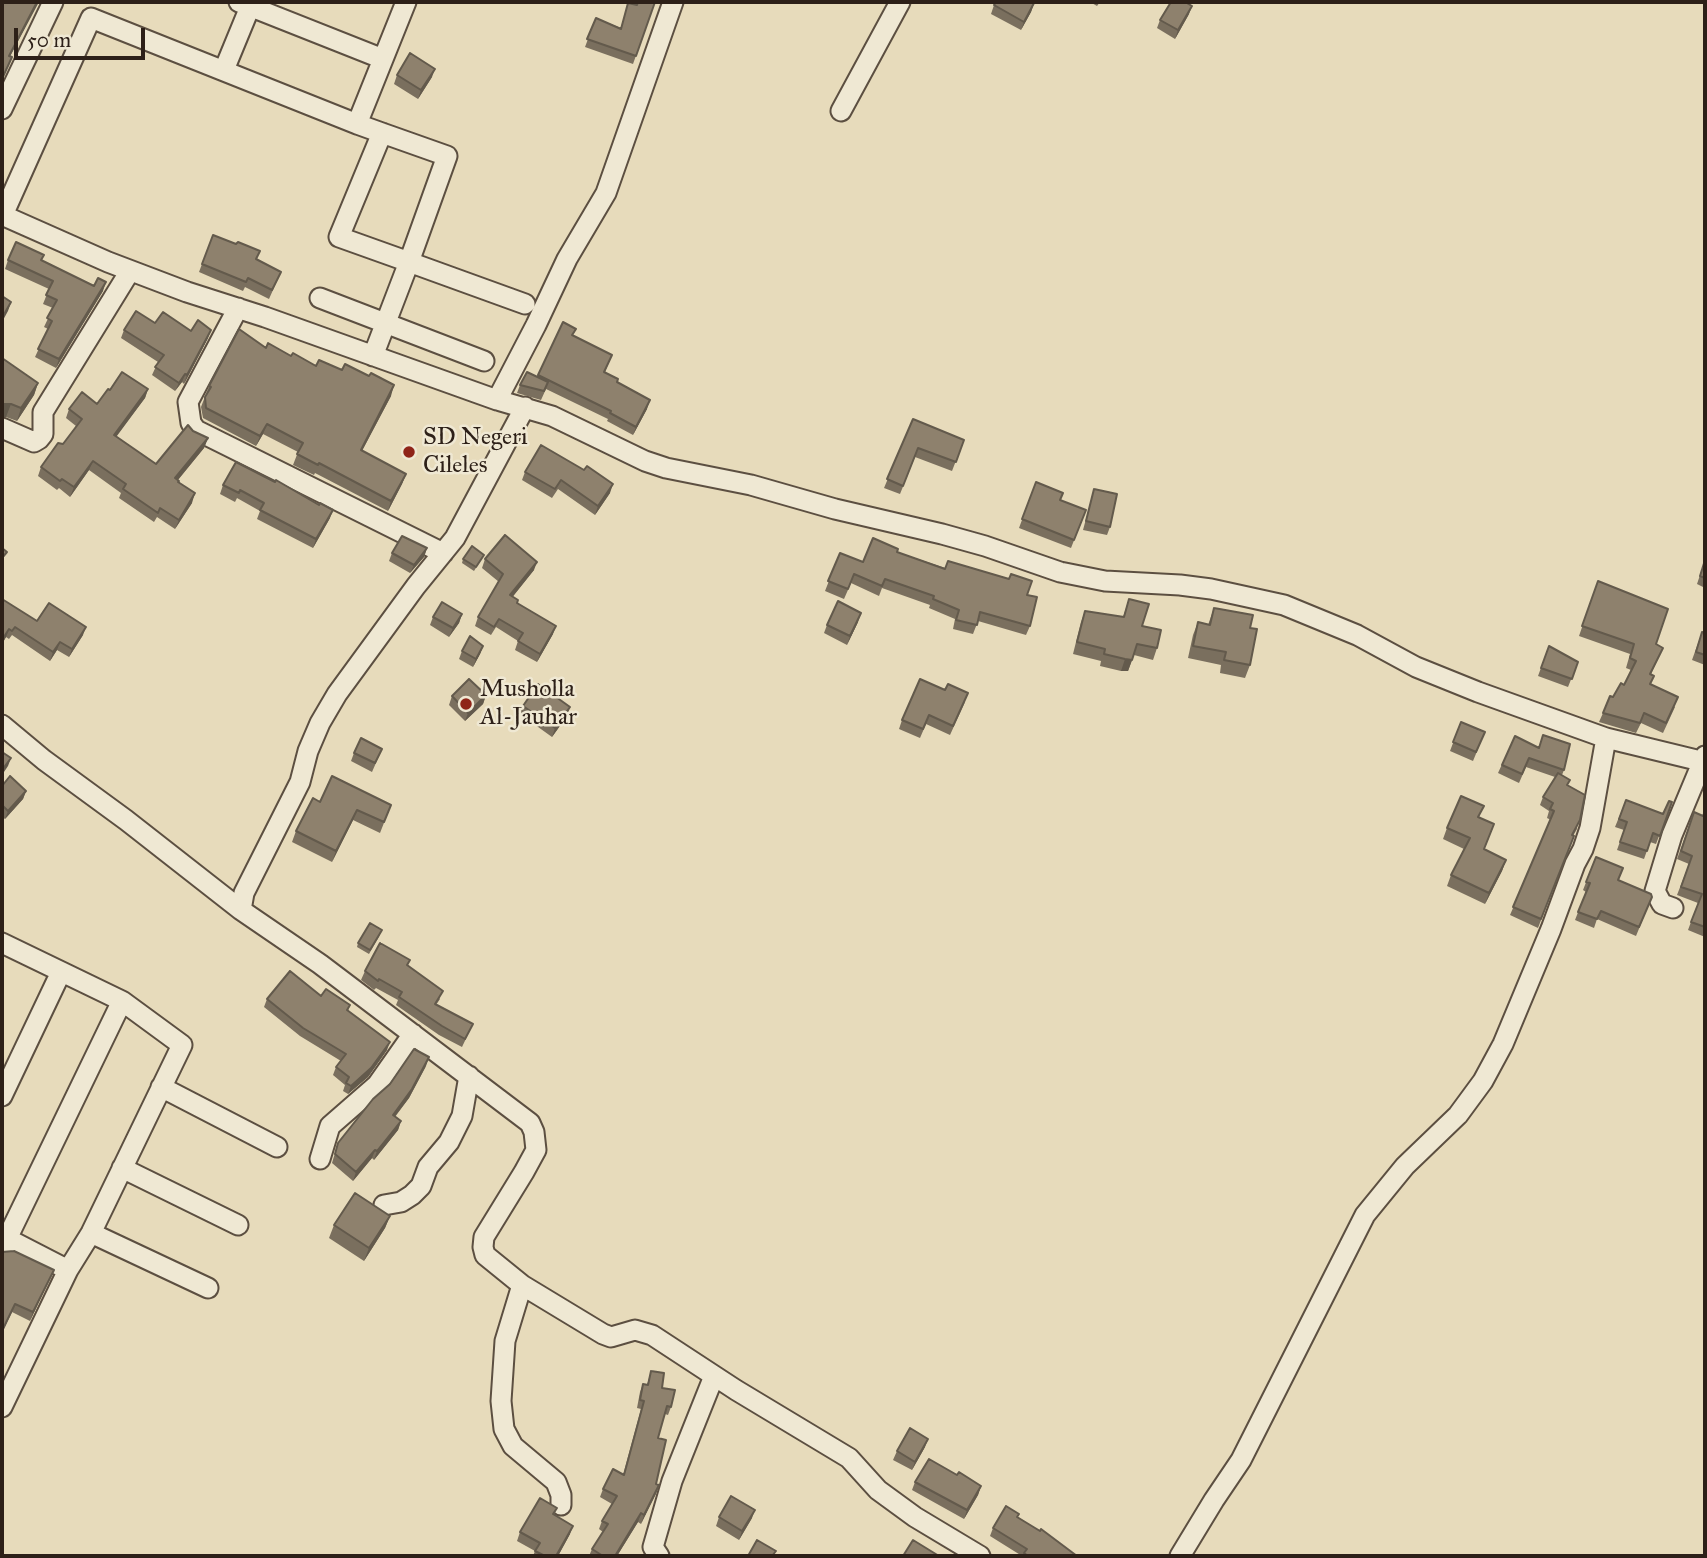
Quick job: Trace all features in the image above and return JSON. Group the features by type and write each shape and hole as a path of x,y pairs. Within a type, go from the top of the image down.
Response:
{"street":[{"path":"2,109 53,2"},
{"path":"357,124 407,2"},
{"path":"497,400 537,325 567,258 606,193 673,2"},
{"path":"841,111 900,2"},
{"path":"224,70 247,3 383,59"},
{"path":"373,356 447,156 357,124 224,70 95,10 2,215 130,271 497,400 552,416 645,461 666,468 751,485 835,509 942,534 1060,572 1105,581 1211,589 1284,605 1357,635 1416,667 1478,692 1606,738 1705,760 1672,835 1655,891 1662,904 1673,908"},
{"path":"382,133 339,237 525,304"},
{"path":"2,428 34,442 39,439 43,434 43,412 130,271"},
{"path":"320,298 484,362"},
{"path":"238,308 188,402 191,423 196,430 443,553"},
{"path":"241,910 244,892 300,782 320,723 360,662 455,538 525,407"},
{"path":"2,725 241,910 320,964 530,1123 536,1150 484,1237 482,1247 485,1255 522,1285 611,1337 635,1330 652,1335 849,1458 878,1490 915,1517 980,1556"},
{"path":"1180,1556 1248,1448 1365,1215 1405,1166 1458,1115 1483,1081 1498,1053 1583,849 1590,828 1606,738"},
{"path":"2,943 122,1001 181,1045 91,1233 68,1270 2,1408"},
{"path":"2,1096 61,972"},
{"path":"68,1270 3,1241 122,1001"},
{"path":"320,1159 330,1126 377,1085 413,1034"},
{"path":"384,1205 401,1202 421,1186 428,1167 449,1142 462,1116 468,1076"},
{"path":"161,1087 277,1147"},
{"path":"122,1168 238,1225"},
{"path":"91,1233 208,1289"},
{"path":"522,1285 505,1341 501,1401 504,1429 513,1446 556,1482 561,1495 561,1505"},
{"path":"659,1556 653,1547 672,1481 714,1376"}],"building":[{"path":"2,2 37,2 9,56 12,57 2,79"},
{"path":"638,2 655,2 636,56 587,39 596,18 621,29 628,3 637,5"},
{"path":"996,2 1034,3 1024,22 994,5"},
{"path":"1171,2 1185,2 1192,6 1178,30 1160,20"},
{"path":"410,53 435,69 421,90 397,75"},
{"path":"213,235 260,251 256,259 281,272 272,290 248,278 246,282 202,264"},
{"path":"16,242 44,255 41,260 94,286 98,278 106,282 59,359 38,349 52,321 47,318 57,300 46,295 53,281 8,260"},
{"path":"2,296 11,302 2,318"},
{"path":"136,311 155,323 163,312 191,331 198,320 211,330 187,375 185,374 179,383 155,367 164,355 124,330"},
{"path":"563,322 576,329 572,335 612,355 604,372 650,400 636,427 610,413 611,411 538,375"},
{"path":"239,329 266,348 268,343 316,366 319,360 342,370 345,364 394,385 361,450 406,474 391,501 297,454 303,443 267,424 260,436 206,408 205,397 211,387 209,386"},
{"path":"2,358 38,383 21,408 2,404"},
{"path":"122,372 148,389 114,435 156,464 188,425 193,431 208,438 175,478 195,493 179,520 160,508 158,513 123,489 126,484 93,461 74,487 62,479 60,481 41,467 58,443 63,444 82,419 69,409 82,392 97,404"},
{"path":"527,372 548,382 544,391 520,385"},
{"path":"913,419 964,440 956,462 918,448 903,486 887,479"},
{"path":"541,445 584,470 587,466 613,484 598,506 561,480 555,489 525,472"},
{"path":"236,462 333,510 316,539 260,510 264,503 240,490 239,493 223,485"},
{"path":"1036,482 1063,493 1060,500 1086,510 1074,540 1022,519"},
{"path":"1094,489 1117,494 1110,527 1086,521"},
{"path":"505,535 537,562 510,595 518,600 517,603 556,626 540,654 518,641 523,633 499,619 494,627 478,617 503,574 485,559"},
{"path":"402,536 427,548 414,565 392,553"},
{"path":"873,538 898,549 897,552 945,569 948,561 1009,579 1011,574 1032,581 1027,595 1037,597 1030,626 980,612 977,625 956,620 959,610 933,599 934,596 885,579 882,586 854,574 848,589 828,581 840,553 863,562"},
{"path":"472,546 484,555 476,567 463,559"},
{"path":"1705,560 1705,578 1700,576"},
{"path":"1598,581 1668,609 1656,644 1663,648 1650,674 1654,676 1650,684 1678,697 1666,723 1644,713 1640,723 1603,713 1610,696 1613,697 1621,683 1624,685 1636,661 1630,658 1634,644 1582,626"},
{"path":"2,599 37,621 49,603 86,627 72,649 60,642 53,652 15,627 12,631 9,629 2,640"},
{"path":"1129,599 1149,604 1142,626 1161,630 1157,648 1137,644 1132,660 1104,654 1105,649 1077,642 1085,611 1124,617"},
{"path":"838,601 861,613 850,636 827,625"},
{"path":"442,602 462,614 453,628 433,617"},
{"path":"1214,608 1253,615 1250,628 1257,629 1250,665 1224,660 1226,652 1193,646 1198,622 1210,625"},
{"path":"1702,632 1705,633 1705,655 1696,652"},
{"path":"470,636 483,646 476,659 462,651"},
{"path":"1549,646 1578,662 1572,679 1541,668"},
{"path":"469,679 486,695 468,713 452,696"},
{"path":"920,679 945,690 948,684 968,693 953,726 929,715 923,729 902,720"},
{"path":"538,684 570,707 555,728 523,706"},
{"path":"1461,722 1485,732 1476,752 1453,742"},
{"path":"1543,735 1570,744 1564,770 1529,758 1522,774 1502,765 1515,736 1539,748"},
{"path":"361,738 382,749 375,763 354,753"},
{"path":"2,752 11,758 2,770"},
{"path":"1558,773 1570,780 1567,785 1585,795 1580,820 1541,919 1513,907 1554,811 1550,809 1553,803 1543,797"},
{"path":"10,776 26,791 8,811 2,805 2,786"},
{"path":"332,776 391,805 384,822 357,810 336,851 296,831 313,798 320,802"},
{"path":"1461,796 1484,806 1478,817 1494,824 1484,849 1506,860 1489,893 1451,875 1470,838 1447,828"},
{"path":"1626,800 1663,814 1669,801 1672,802 1660,836 1653,833 1647,851 1620,842 1627,822 1619,819"},
{"path":"1705,811 1705,927 1691,922 1702,894 1681,887 1692,856 1681,851 1694,812 1703,816"},
{"path":"1596,857 1623,868 1618,880 1651,894 1639,927 1601,911 1597,919 1578,912 1590,883 1586,882"},
{"path":"370,923 382,930 370,950 358,943"},
{"path":"380,943 410,960 407,965 443,991 435,1004 473,1024 465,1039 399,997 402,992 379,979 378,981 365,971"},
{"path":"290,971 321,996 326,989 350,1005 347,1010 390,1042 371,1068 351,1086 346,1083 349,1077 336,1067 346,1054 303,1028 267,999"},
{"path":"414,1049 429,1057 412,1089 393,1115 401,1121 356,1172 335,1154 338,1143 373,1099 390,1084"},
{"path":"355,1193 390,1216 369,1248 334,1225"},
{"path":"14,1251 54,1270 33,1312 15,1304 2,1331 2,1252"},
{"path":"651,1371 664,1373 662,1388 675,1390 671,1407 667,1406 658,1438 666,1440 656,1484 659,1485 644,1515 641,1513 615,1556 603,1556 592,1549 608,1524 602,1521 617,1496 603,1489 613,1469 624,1475 644,1401 640,1400 643,1384 648,1385"},
{"path":"910,1428 928,1439 915,1462 897,1451"},
{"path":"929,1459 957,1475 959,1472 981,1486 967,1510 915,1482"},
{"path":"731,1496 755,1510 742,1531 719,1517"},
{"path":"540,1498 557,1508 553,1514 573,1526 556,1556 545,1556 535,1551 540,1543 520,1532"},
{"path":"1006,1506 1019,1514 1017,1517 1040,1531 1041,1529 1077,1556 1028,1556 1024,1553 1027,1549 993,1528"},
{"path":"757,1540 776,1551 772,1556 748,1556"},
{"path":"913,1540 939,1556 903,1556"}],"place":[{"name":"SD Negeri Cileles","path":"409,452"},
{"name":"Musholla Al-Jauhar","path":"466,704"}]}
